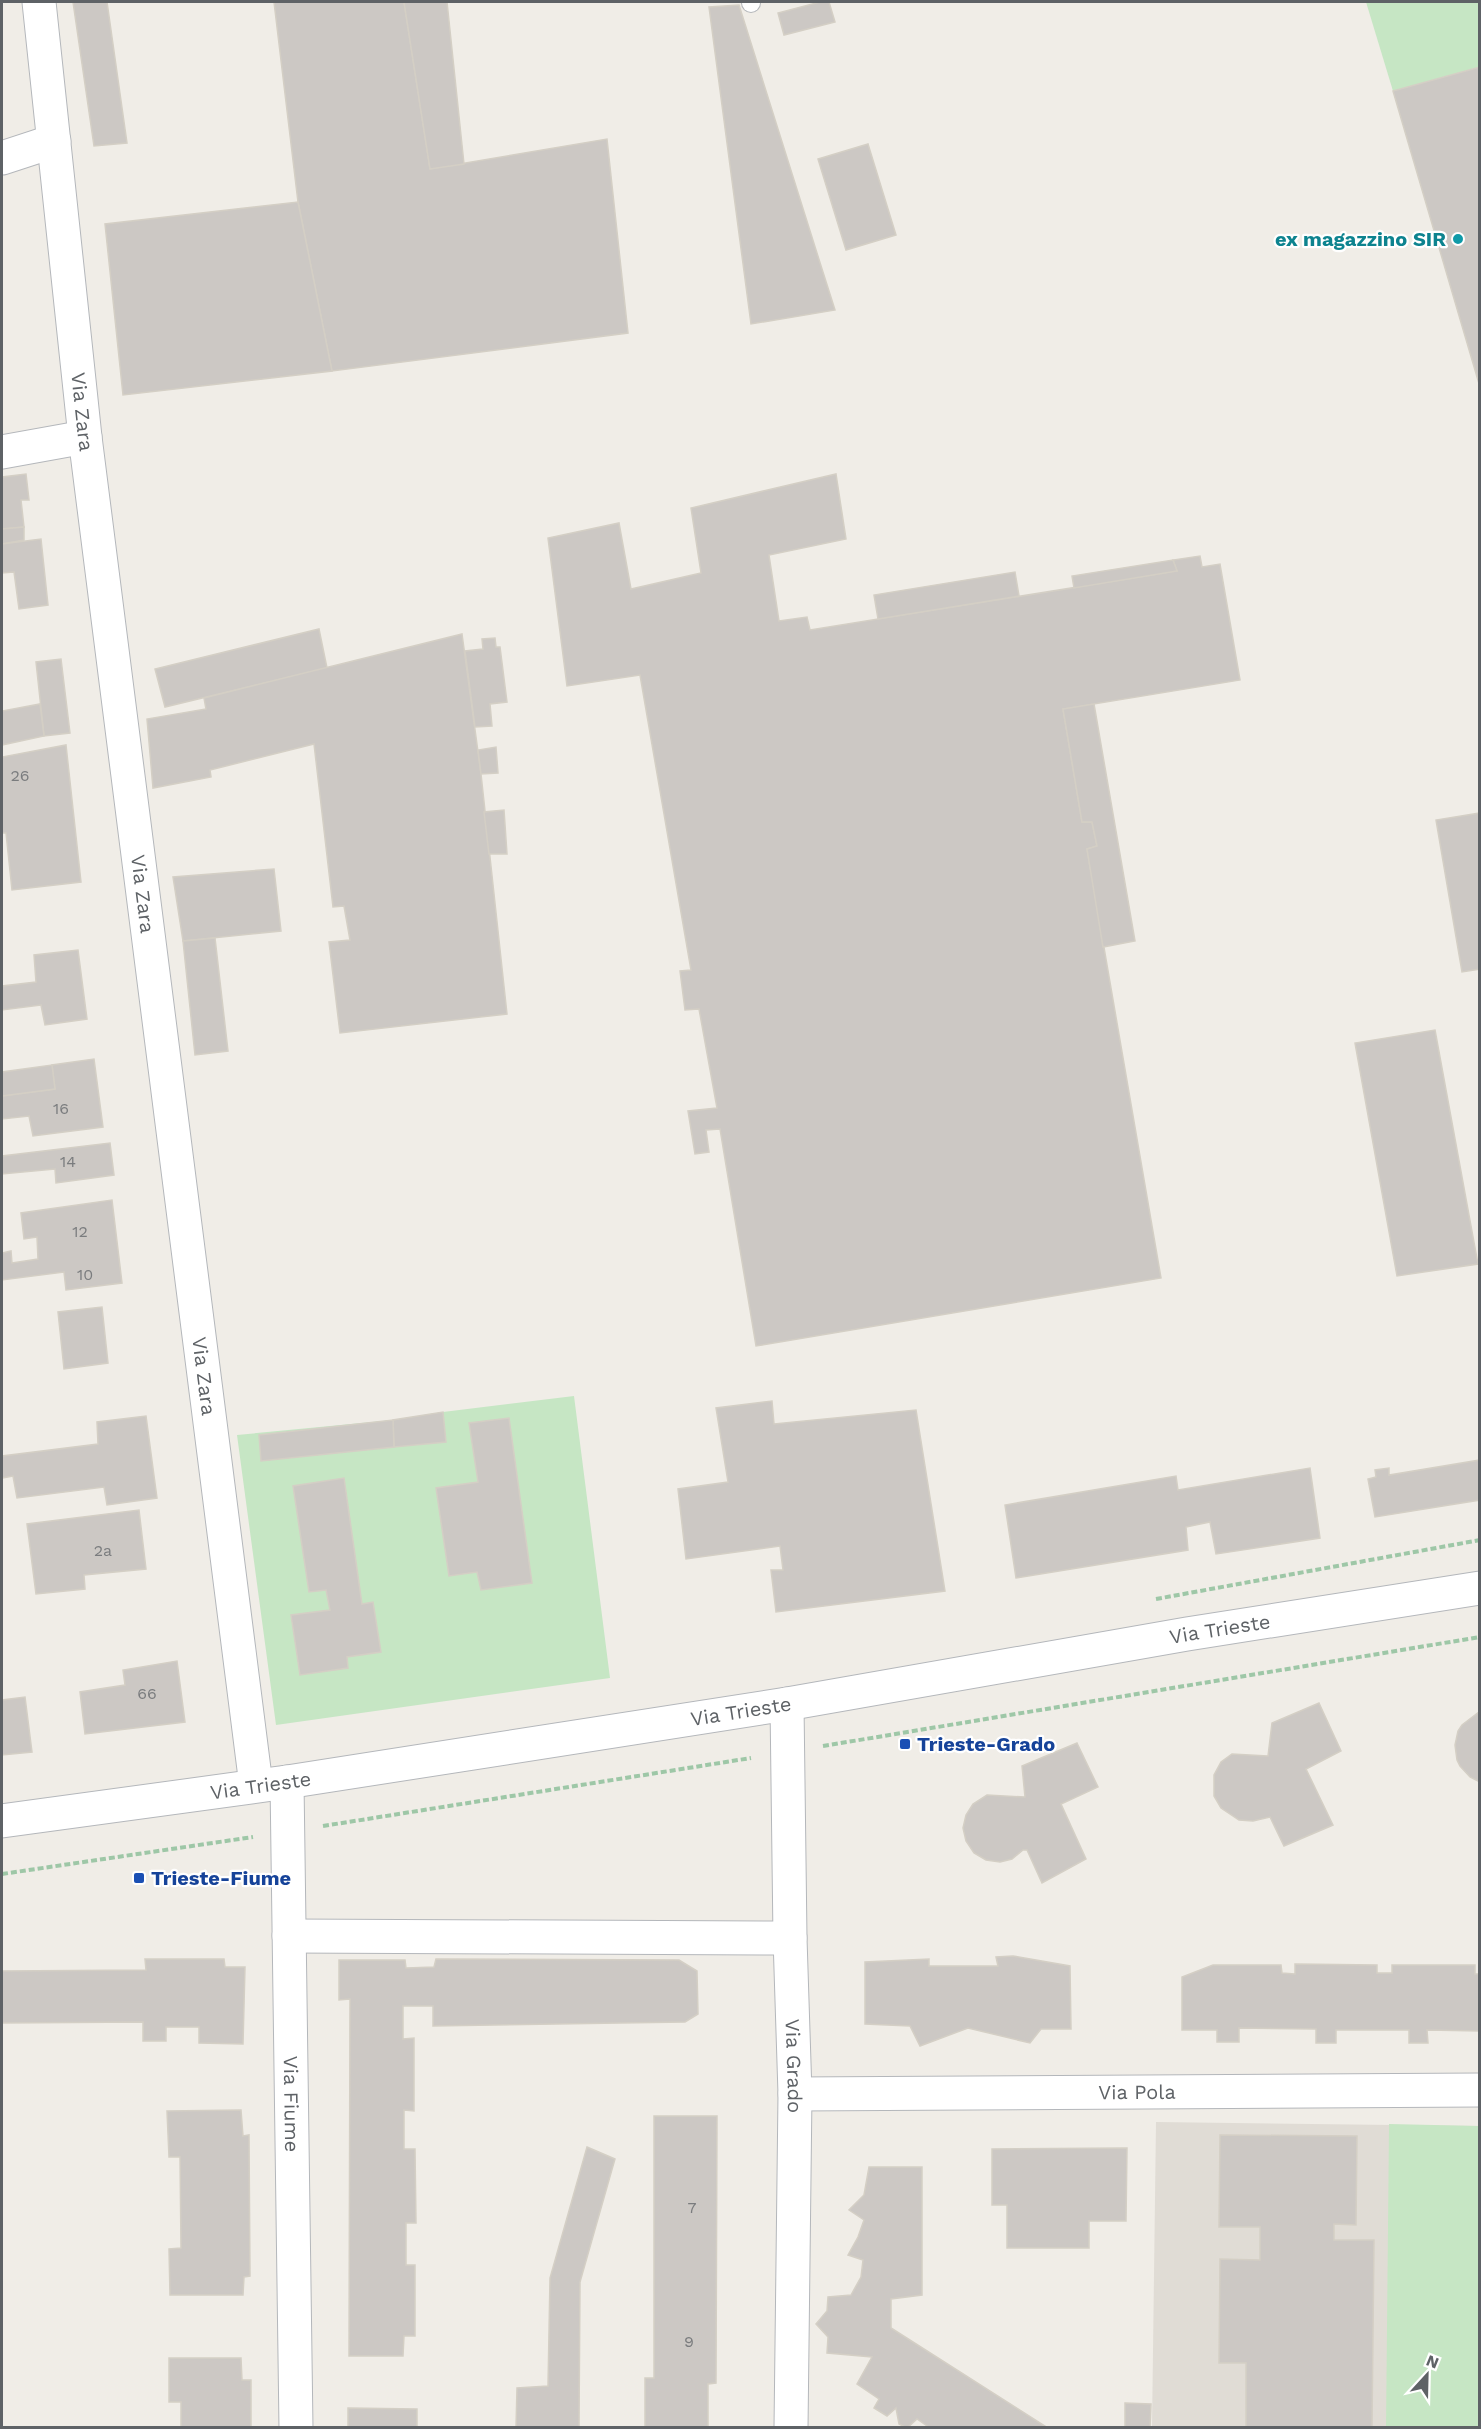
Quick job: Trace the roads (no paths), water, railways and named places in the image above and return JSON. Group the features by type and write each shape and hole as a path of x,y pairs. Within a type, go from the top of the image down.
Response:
{"street":[{"name":"Via Zara","path":"39,2 85,437 272,1783"},
{"path":"2,159 54,141"},
{"path":"2,452 85,437"},
{"name":"Via Trieste","path":"2,1821 272,1783 787,1704 1187,1634 1479,1588"},
{"name":"Via Grado","path":"787,1704 795,2094 792,2427"},
{"name":"Via Fiume","path":"272,1783 288,1832 296,2427"},
{"path":"289,1936 790,1938"},
{"name":"Via Pola","path":"795,2094 1479,2090"}],"place":[{"name":"ex magazzino SIR","path":"1458,239"},
{"name":"Trieste-Grado","path":"905,1744"},
{"name":"Trieste-Fiume","path":"139,1878"}]}
